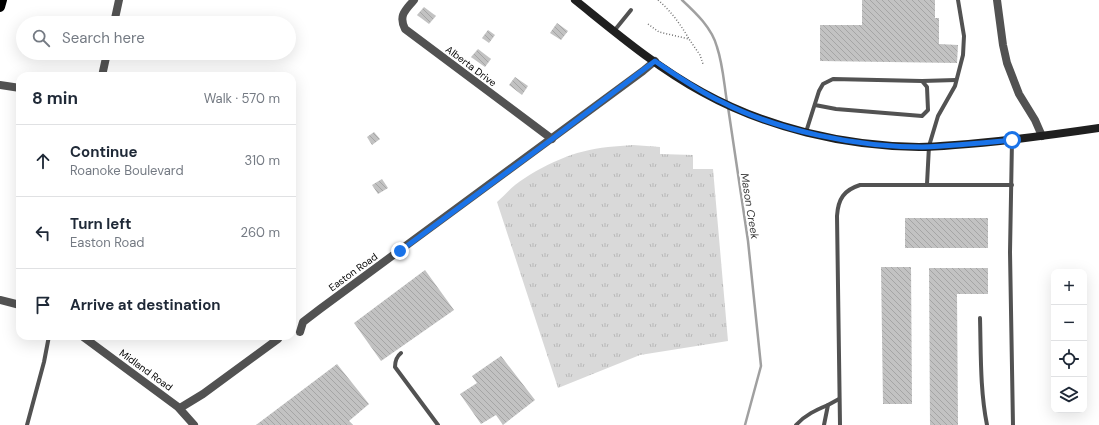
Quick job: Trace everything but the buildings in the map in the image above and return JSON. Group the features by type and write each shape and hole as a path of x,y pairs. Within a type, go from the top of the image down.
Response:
{"main road":[{"path":"0,7 2,0"},
{"path":"574,0 681,80 723,103 750,115 806,132 875,144 929,146 974,144 1012,140 1099,128"}],"street":[{"path":"116,16 119,0"},
{"name":"Alberta Drive","path":"414,0 403,14 402,23 405,28 552,139"},
{"path":"997,0 1003,45 1008,63 1019,94 1035,120 1042,136"},
{"path":"103,72 105,60"},
{"name":"Easton Road","path":"300,332 303,322 552,139 655,61"},
{"path":"0,85 16,87"},
{"path":"0,300 16,305"},
{"name":"Midland Road","path":"87,340 180,408 194,425"},
{"path":"180,408 203,394 277,340"}],"lane":[{"path":"927,184 929,146 938,116 955,86 963,55 964,36 958,0"},
{"path":"614,31 631,10"},
{"path":"806,132 819,91 823,84 833,79 922,81 956,80"},
{"path":"815,105 836,109 922,116 928,110 927,87 922,81"},
{"path":"1012,140 1010,252 1013,425"},
{"path":"840,425 837,208 840,199 848,190 860,185 1012,184"},
{"path":"980,318 983,406 987,425"},
{"path":"27,425 44,362 48,340"},
{"path":"401,353 395,362 396,367 438,425"},
{"path":"796,425 812,412 839,399"},
{"path":"824,425 828,404"}],"path":[{"path":"658,0 676,18 700,55 703,64"},
{"path":"648,24 659,32 689,40"}],"green space":[{"path":"633,145 660,147 660,154 693,155 693,169 713,169 728,341 640,355 558,388 497,202 525,178 559,160 583,151"}],"waterway":[{"name":"Mason Creek","path":"682,0 703,21 715,40 721,61 727,102"},
{"name":"Mason Creek","path":"728,107 748,241 761,366 745,425"}],"route":[{"path":"400,251 655,61 681,80 723,103 752,116 806,132 875,144 920,147 1012,140"}]}
